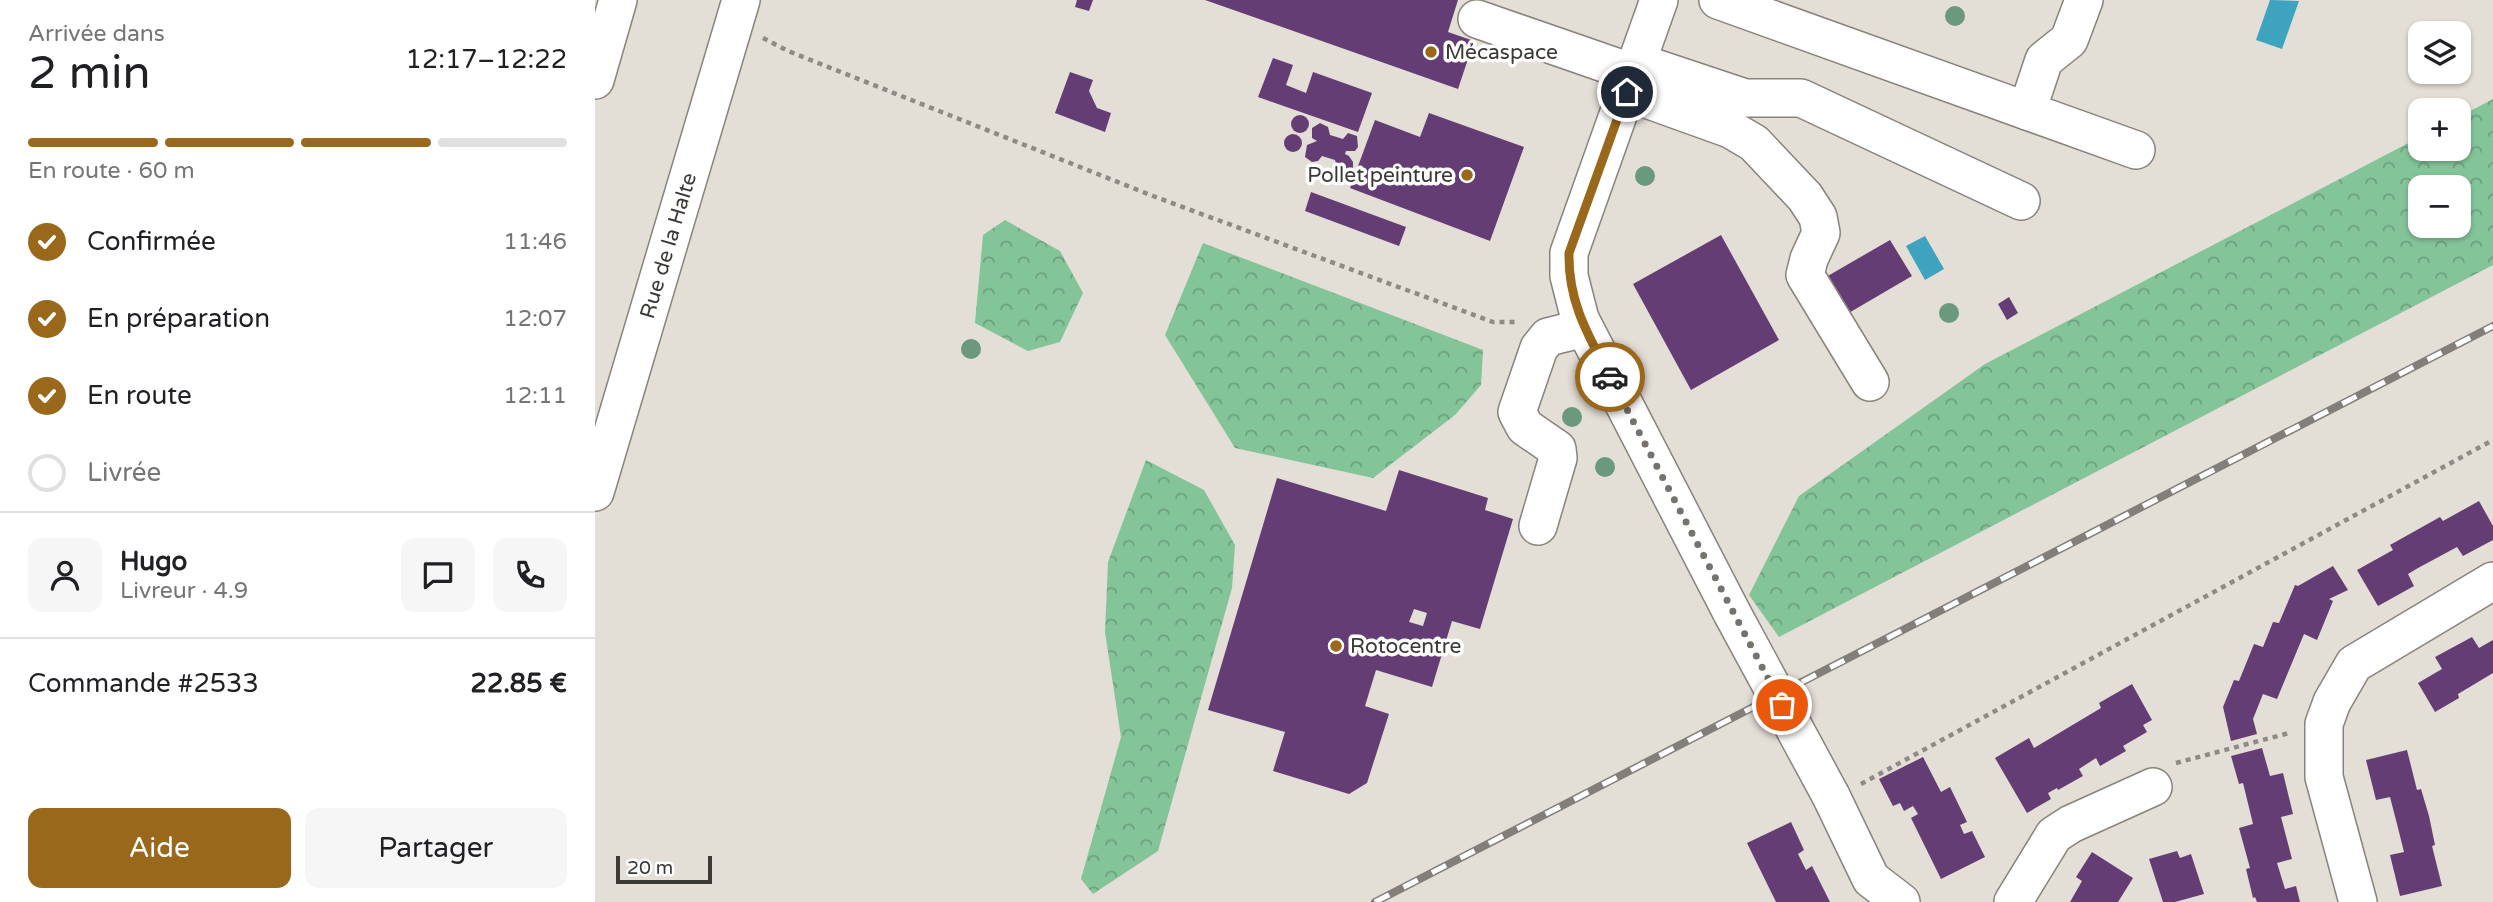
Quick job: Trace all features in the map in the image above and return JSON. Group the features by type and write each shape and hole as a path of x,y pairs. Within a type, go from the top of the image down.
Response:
{"street":[{"path":"596,71 618,0"},
{"path":"1659,0 1569,253 1569,276 1580,319 1732,613 1832,798 1871,879 1893,900"},
{"path":"1719,0 2136,150"},
{"path":"2027,111 2044,61 2069,40 2084,0"},
{"name":"Rue de la Halte","path":"595,492 737,12"},
{"path":"1477,19 1632,76 1754,143 1805,197 1818,217 1821,233 1805,275 1870,382"},
{"path":"1632,76 1745,98 1801,98 2021,201"},
{"path":"1538,526 1558,458 1557,449 1525,427 1517,412 1539,348 1548,337 1584,328"},
{"path":"2358,902 2324,777 2322,748 2328,713 2354,664 2493,581"},
{"path":"2013,902 2054,835 2071,824 2153,787"}],"path":[{"path":"737,12 788,51 1153,196 1493,322 1518,321"},
{"path":"1832,798 2493,440"},
{"path":"2153,787 2162,766 2328,713"}],"green space":[{"path":"2493,99 2493,265 1779,637 1749,595 1799,496 1985,364 2408,143 2408,161 2471,161 2471,111"},
{"path":"1005,220 1060,251 1083,293 1060,342 1028,351 975,323 983,235"},
{"path":"1203,243 1483,350 1481,385 1455,415 1373,478 1235,448 1165,335"},
{"path":"1146,460 1204,490 1235,545 1232,588 1158,851 1093,894 1081,879 1121,737 1105,632 1108,562"}],"water":[{"path":"2270,0 2299,1 2282,49 2256,40"},
{"path":"1925,236 1944,269 1925,280 1906,246"}],"building":[{"path":"1077,0 1093,0 1089,11 1075,7"},
{"path":"1205,0 1458,0 1448,32 1474,41 1458,89"},
{"path":"1273,58 1293,65 1286,85 1306,93 1313,72 1372,93 1358,132 1258,97"},
{"path":"1070,72 1093,80 1089,91 1097,108 1111,113 1105,132 1055,113"},
{"path":"1429,113 1524,147 1490,241 1350,188 1375,120 1420,137"},
{"path":"1300,115 1306,118 1309,124 1306,130 1300,133 1294,130 1291,124 1294,118"},
{"path":"1320,123 1328,127 1330,135 1343,139 1348,133 1357,136 1358,147 1355,151 1346,151 1345,154 1353,162 1353,168 1349,172 1339,173 1335,160 1322,156 1318,161 1312,162 1305,157 1307,145 1317,141 1312,138 1312,128"},
{"path":"1289,134 1297,134 1302,143 1300,150 1289,152 1284,147 1284,139"},
{"path":"1311,192 1406,227 1399,246 1305,211"},
{"path":"1721,235 1779,340 1691,390 1633,284"},
{"path":"1890,240 1912,276 1847,314 1826,277"},
{"path":"2009,297 2018,313 2007,320 1998,304"},
{"name":"Rotocentre","path":"1399,470 1488,498 1485,510 1513,519 1480,629 1452,621 1432,687 1376,670 1365,706 1389,714 1367,783 1349,794 1273,771 1285,732 1208,710 1277,478 1386,511","holes":["1414,609 1427,613 1423,626 1409,622"]},
{"path":"2479,501 2493,526 2493,540 2463,556 2457,547 2418,568 2408,574 2414,586 2378,606 2357,570 2393,550 2390,545 2440,517 2443,521"},
{"path":"2333,566 2348,590 2329,599 2333,601 2317,640 2304,634 2277,699 2263,694 2253,719 2257,734 2231,741 2223,707 2234,680 2239,681 2254,644 2263,647 2273,622 2279,623 2295,585 2298,586"},
{"path":"2472,637 2479,648 2493,640 2493,673 2458,694 2459,698 2435,712 2418,683 2442,669 2435,657"},
{"path":"2132,684 2152,720 2143,725 2147,732 2123,746 2126,751 2100,766 2096,758 2079,769 2083,776 2048,793 2051,799 2027,813 1995,758 2029,738 2034,748 2101,708 2099,703"},
{"path":"2262,748 2270,776 2283,773 2293,814 2281,817 2292,859 2277,863 2285,889 2296,886 2300,902 2257,902 2255,897 2253,898 2246,869 2250,868 2239,828 2253,824 2243,783 2239,784 2231,756"},
{"path":"2407,750 2417,790 2421,789 2429,816 2435,845 2432,846 2442,886 2400,896 2390,855 2404,852 2390,797 2376,800 2366,760"},
{"path":"1923,757 1941,792 1950,787 1967,822 1960,825 1964,834 1972,831 1985,857 1941,879 1911,818 1918,814 1913,806 1904,811 1900,803 1893,806 1879,779"},
{"path":"1791,822 1804,850 1798,854 1806,870 1812,866 1830,902 1776,902 1747,843"},
{"path":"2177,851 2180,858 2191,854 2204,894 2175,902 2163,902 2149,859"},
{"path":"2092,852 2133,878 2118,902 2070,902 2082,881 2076,877"}],"railway":[{"path":"1375,902 2493,326"}],"way so far":[{"path":"1610,377 1782,705"}],"place":[{"name":"Mécaspace","path":"1431,52"},
{"name":"Pollet peinture","path":"1467,175"},
{"name":"Rotocentre","path":"1336,646"}],"route":[{"path":"1610,377 1580,319 1569,276 1569,253 1627,92"}]}
